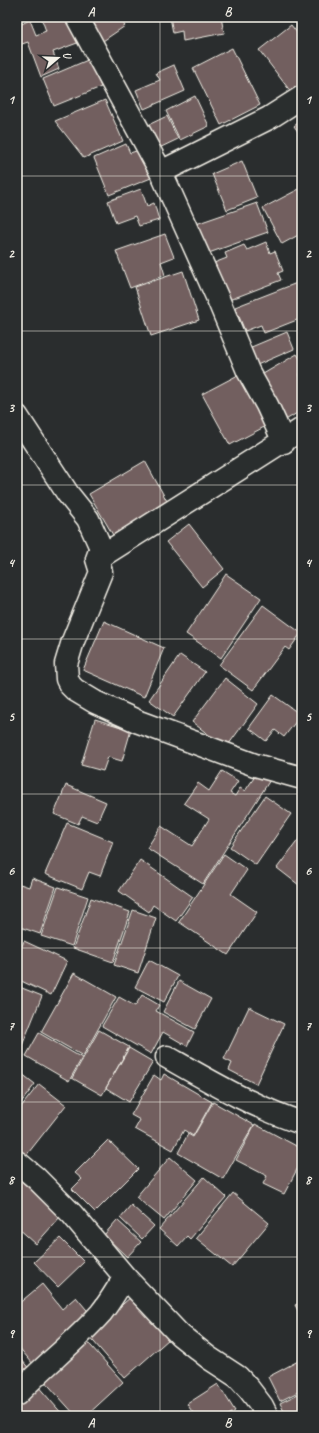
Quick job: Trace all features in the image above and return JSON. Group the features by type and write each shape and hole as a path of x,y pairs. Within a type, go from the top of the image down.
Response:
{"street":[{"path":"78,17 161,172 218,298 248,371 267,405 284,442"},
{"path":"161,172 269,118 302,97"},
{"path":"17,416 68,494 88,519 101,548 97,559 100,572 73,641 66,664 67,679 75,690 95,702 139,722 255,766 302,777"},
{"path":"97,559 284,442 302,429"},
{"path":"168,1058 224,1089 282,1116 302,1123"},
{"path":"17,1162 36,1178 72,1214 124,1277 180,1335 209,1358 238,1378 249,1389 262,1406 267,1416"},
{"path":"17,1394 36,1374 86,1329 102,1312 124,1277"}],"building":[{"path":"41,17 70,17 80,42 53,52 59,69 41,77 28,42 19,45 17,40 17,26 30,20 36,35 46,31"},
{"path":"83,17 119,17 125,26 100,43"},
{"path":"170,17 221,17 224,33 183,41 182,31 173,33"},
{"path":"295,17 302,17 302,27"},
{"path":"291,25 302,39 302,91 294,96 259,50"},
{"path":"232,48 260,105 221,125 193,68"},
{"path":"90,59 101,87 54,106 43,79"},
{"path":"174,65 185,91 144,109 136,90 160,80 156,73"},
{"path":"195,96 209,126 180,140 166,111"},
{"path":"105,100 123,141 84,158 55,121"},
{"path":"167,116 178,139 155,150 144,127"},
{"path":"302,120 302,137 294,126"},
{"path":"126,144 130,153 139,150 151,178 109,195 94,158"},
{"path":"242,161 257,198 227,210 212,174"},
{"path":"141,189 147,206 154,203 159,220 139,226 135,216 116,223 108,201"},
{"path":"299,189 302,195 302,233 282,244 263,208"},
{"path":"257,203 268,232 203,255 193,225"},
{"path":"165,234 174,257 161,262 165,275 130,288 116,251"},
{"path":"266,242 270,253 275,251 283,271 278,273 281,280 229,300 214,263 227,258 225,253 244,245 247,250"},
{"path":"183,271 199,320 151,336 135,287"},
{"path":"302,281 302,318 264,333 261,325 245,331 235,307"},
{"path":"287,332 294,349 257,365 249,348"},
{"path":"297,354 302,362 302,373 299,374 302,380 302,410 284,421 258,377"},
{"path":"240,374 268,425 230,445 202,394"},
{"path":"145,461 168,503 113,535 89,494"},
{"path":"189,524 224,569 202,587 166,542"},
{"path":"226,574 261,598 221,658 186,634"},
{"path":"263,605 301,633 289,650 285,647 253,690 219,665"},
{"path":"104,621 164,648 144,697 83,670"},
{"path":"180,655 205,672 173,717 149,700"},
{"path":"225,678 258,704 226,748 192,722"},
{"path":"273,695 301,715 284,737 275,730 266,741 249,728"},
{"path":"95,719 131,730 122,761 108,757 103,771 81,765"},
{"path":"222,771 238,781 230,793 235,796 240,788 245,791 258,772 270,780 203,884 147,848 161,826 192,846 209,819 184,803 198,783 209,791"},
{"path":"66,785 106,802 97,822 82,816 78,824 54,814"},
{"path":"265,796 291,814 256,865 230,847"},
{"path":"67,823 113,842 100,876 89,872 82,889 45,874"},
{"path":"302,835 302,882 299,885 277,868"},
{"path":"224,854 247,870 231,894 257,912 228,955 179,922"},
{"path":"140,860 193,897 176,921 153,905 149,912 119,891"},
{"path":"32,878 56,887 40,934 17,926 17,893 20,884 29,887"},
{"path":"58,887 88,897 72,946 41,936"},
{"path":"91,898 130,912 113,962 73,948"},
{"path":"133,910 156,918 138,973 114,965"},
{"path":"24,941 67,961 51,995 17,979 17,953 19,953"},
{"path":"149,960 178,976 164,1002 135,987"},
{"path":"74,973 116,997 83,1056 41,1032"},
{"path":"179,981 211,999 195,1029 163,1012"},
{"path":"17,986 42,996 19,1053 17,1052"},
{"path":"142,995 159,1005 156,1011 194,1032 187,1046 163,1032 151,1054 102,1026 119,997 135,1006"},
{"path":"249,1007 284,1024 256,1084 229,1070 232,1063 224,1059"},
{"path":"99,1030 129,1047 102,1095 72,1078"},
{"path":"39,1033 82,1058 69,1081 26,1056"},
{"path":"129,1048 153,1062 129,1102 106,1088"},
{"path":"17,1070 35,1084 17,1108"},
{"path":"164,1074 212,1102 193,1136 184,1130 173,1150 135,1129 140,1120 131,1115 154,1075 161,1080"},
{"path":"39,1084 66,1105 25,1157 17,1151 17,1112"},
{"path":"213,1102 254,1125 223,1179 178,1153 188,1134 193,1137"},
{"path":"255,1124 302,1149 302,1160 284,1194 263,1184 267,1176 236,1160"},
{"path":"108,1140 138,1169 95,1212 72,1189 82,1179 75,1173"},
{"path":"170,1157 197,1180 164,1220 136,1197"},
{"path":"17,1177 60,1217 36,1244 17,1227"},
{"path":"204,1177 226,1197 190,1239 187,1236 178,1246 159,1229"},
{"path":"233,1193 269,1223 232,1267 196,1238"},
{"path":"131,1205 154,1226 142,1239 120,1218"},
{"path":"117,1220 141,1242 127,1257 104,1235"},
{"path":"60,1238 84,1262 58,1287 34,1262"},
{"path":"42,1284 62,1309 76,1297 91,1315 33,1364 17,1345 17,1305"},
{"path":"132,1296 169,1339 125,1378 88,1335"},
{"path":"302,1302 302,1318 295,1305"},
{"path":"84,1338 123,1382 86,1416 76,1416 41,1377"},
{"path":"17,1354 30,1370 17,1381"},
{"path":"302,1359 302,1390 280,1401 268,1377"},
{"path":"36,1384 64,1416 17,1416 17,1400"},
{"path":"218,1384 235,1411 227,1416 195,1416 187,1404"},
{"path":"302,1392 302,1416 286,1416 280,1403"}]}
